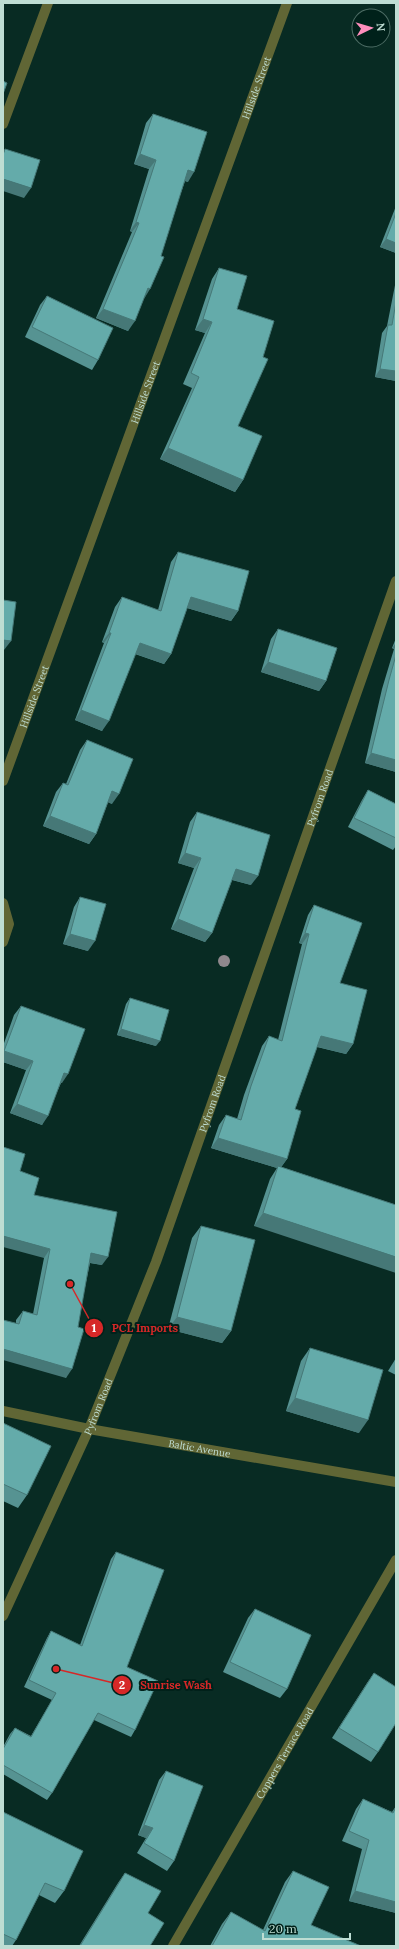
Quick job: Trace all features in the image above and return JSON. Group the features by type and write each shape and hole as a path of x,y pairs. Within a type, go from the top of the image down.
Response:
{"street":[{"path":"3,124 48,3"},
{"name":"Hillside Street","path":"3,781 287,3"},
{"name":"Pyfrom Road","path":"3,1616 88,1429 156,1262 396,581"},
{"path":"3,904 9,924 3,942"},
{"name":"Baltic Avenue","path":"3,1411 88,1429 396,1482"},
{"name":"Coppers Terrace Road","path":"173,1946 396,1560"}],"building":[{"path":"3,81 7,83 3,94"},
{"path":"153,114 207,132 194,172 188,170 161,256 164,257 150,289 148,288 135,321 103,309 139,223 136,222 156,160 140,154"},
{"path":"5,149 40,160 31,188 3,179 3,155"},
{"path":"396,213 396,243 386,239"},
{"path":"219,268 247,276 237,309 274,321 263,357 268,359 238,426 262,436 243,480 168,448 199,377 191,373 212,322 203,319"},
{"path":"47,296 113,328 98,360 32,327"},
{"path":"396,302 396,371 380,369 388,325 392,325"},
{"path":"178,552 249,571 238,611 191,597 171,654 140,643 109,721 81,710 111,633 109,633 122,597 161,611"},
{"path":"3,600 16,602 11,641 3,640"},
{"path":"278,629 337,648 326,681 268,662"},
{"path":"396,655 396,760 371,753"},
{"path":"87,740 133,759 119,794 112,791 96,834 50,816 63,783 68,785"},
{"path":"368,790 396,804 396,838 354,818"},
{"path":"197,812 270,835 258,876 236,869 212,933 178,919 201,858 185,853"},
{"path":"80,897 106,904 95,941 70,934"},
{"path":"314,905 362,923 340,983 367,990 353,1044 321,1036 295,1109 301,1111 287,1159 218,1138 226,1115 241,1120 251,1086 269,1036 282,1041 309,934 305,933"},
{"path":"130,998 169,1010 160,1041 121,1029"},
{"path":"21,1006 85,1029 68,1074 64,1073 48,1116 17,1104 33,1061 4,1051"},
{"path":"3,1147 25,1154 20,1171 39,1178 34,1195 117,1212 108,1257 91,1253 78,1327 84,1329 72,1369 3,1349 3,1320 19,1324 23,1311 37,1315 50,1249 3,1236"},
{"path":"278,1166 396,1205 396,1257 263,1213"},
{"path":"201,1226 255,1240 231,1331 177,1317"},
{"path":"310,1348 383,1370 368,1420 295,1398"},
{"path":"3,1423 51,1446 27,1495 3,1484"},
{"path":"116,1552 164,1570 127,1667 158,1681 135,1730 98,1713 52,1793 3,1765 3,1749 15,1728 31,1737 56,1693 29,1680 51,1631 82,1646"},
{"path":"255,1609 311,1635 287,1689 230,1662"},
{"path":"374,1673 396,1687 396,1723 378,1752 339,1728"},
{"path":"166,1771 203,1786 174,1861 144,1843 153,1828 144,1825"},
{"path":"363,1799 393,1813 396,1807 396,1902 355,1891 369,1840 349,1831"},
{"path":"3,1812 83,1851 64,1891 45,1883 16,1940 3,1934"},
{"path":"293,1871 329,1887 311,1925 361,1946 212,1946 231,1912 265,1931"},
{"path":"125,1873 161,1891 148,1913 164,1923 150,1946 80,1946"}],"place":[{"name":"PCL Imports","path":"70,1284"},
{"name":"Sunrise Wash","path":"56,1669"}]}
